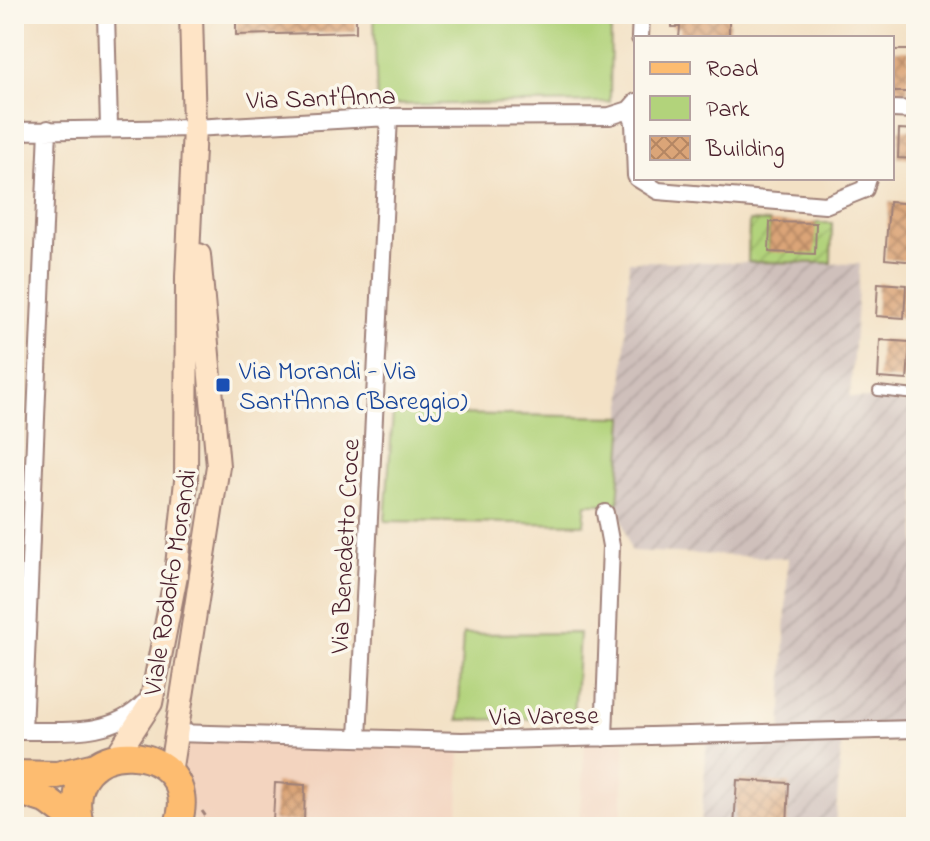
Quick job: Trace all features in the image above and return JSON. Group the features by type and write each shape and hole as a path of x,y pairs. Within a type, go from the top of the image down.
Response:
{"main road":[{"path":"14,774 57,775 106,760 146,757 170,773 177,784 185,821"},
{"path":"81,826 78,794 106,760"},
{"path":"14,790 48,801 81,826"}],"street":[{"path":"106,14 109,127"},
{"name":"Viale Rodolfo Morandi","path":"106,760 140,724 154,687 176,575 186,481 187,277 193,209 194,128 191,14"},
{"path":"640,36 641,14"},
{"name":"Via Sant'Anna","path":"14,131 109,127 194,128 389,117 610,116 633,106"},
{"path":"894,109 916,110"},
{"name":"Via Benedetto Croce","path":"358,738 389,117"},
{"path":"48,129 18,731 92,731 134,713 154,687"},
{"path":"642,180 658,191 825,205 859,194 865,189 867,180"},
{"name":"Viale Rodolfo Morandi","path":"170,773 218,466 193,209"},
{"path":"604,738 611,546 605,513"},
{"name":"Via Varese","path":"174,733 462,741 916,729"},
{"path":"92,731 109,744 106,760"}],"lane":[{"path":"878,391 916,395"}],"shaded area":[{"path":"629,261 860,264 850,397 916,404 916,735 842,736 835,827 701,827 707,740 781,738 788,558 631,551 618,504"},
{"path":"178,739 460,745 458,827 200,827 186,810"},
{"path":"625,742 621,827 579,827 585,743"}],"green space":[{"path":"374,14 611,14 610,102 377,105"},
{"path":"749,221 770,222 769,252 816,223 832,223 831,263 748,262"},
{"path":"393,413 624,417 618,504 586,504 584,524 385,521"},
{"path":"579,633 574,718 458,720 463,634"}],"building":[{"path":"236,14 356,14 356,32 236,35"},
{"path":"672,14 729,14 729,36 679,36 680,27 672,27"},
{"path":"894,50 909,50 908,92 894,92"},
{"path":"899,129 916,130 916,159 898,158"},
{"path":"889,202 916,204 916,262 885,259"},
{"path":"770,222 816,223 815,254 769,252"},
{"path":"878,283 906,285 904,318 876,316"},
{"path":"880,340 910,342 907,380 878,378"},
{"path":"737,780 789,783 787,827 734,827"},
{"path":"275,783 305,785 304,822 273,821"}],"place":[{"name":"Via Morandi - Via Sant'Anna (Bareggio)","path":"223,385"}]}
